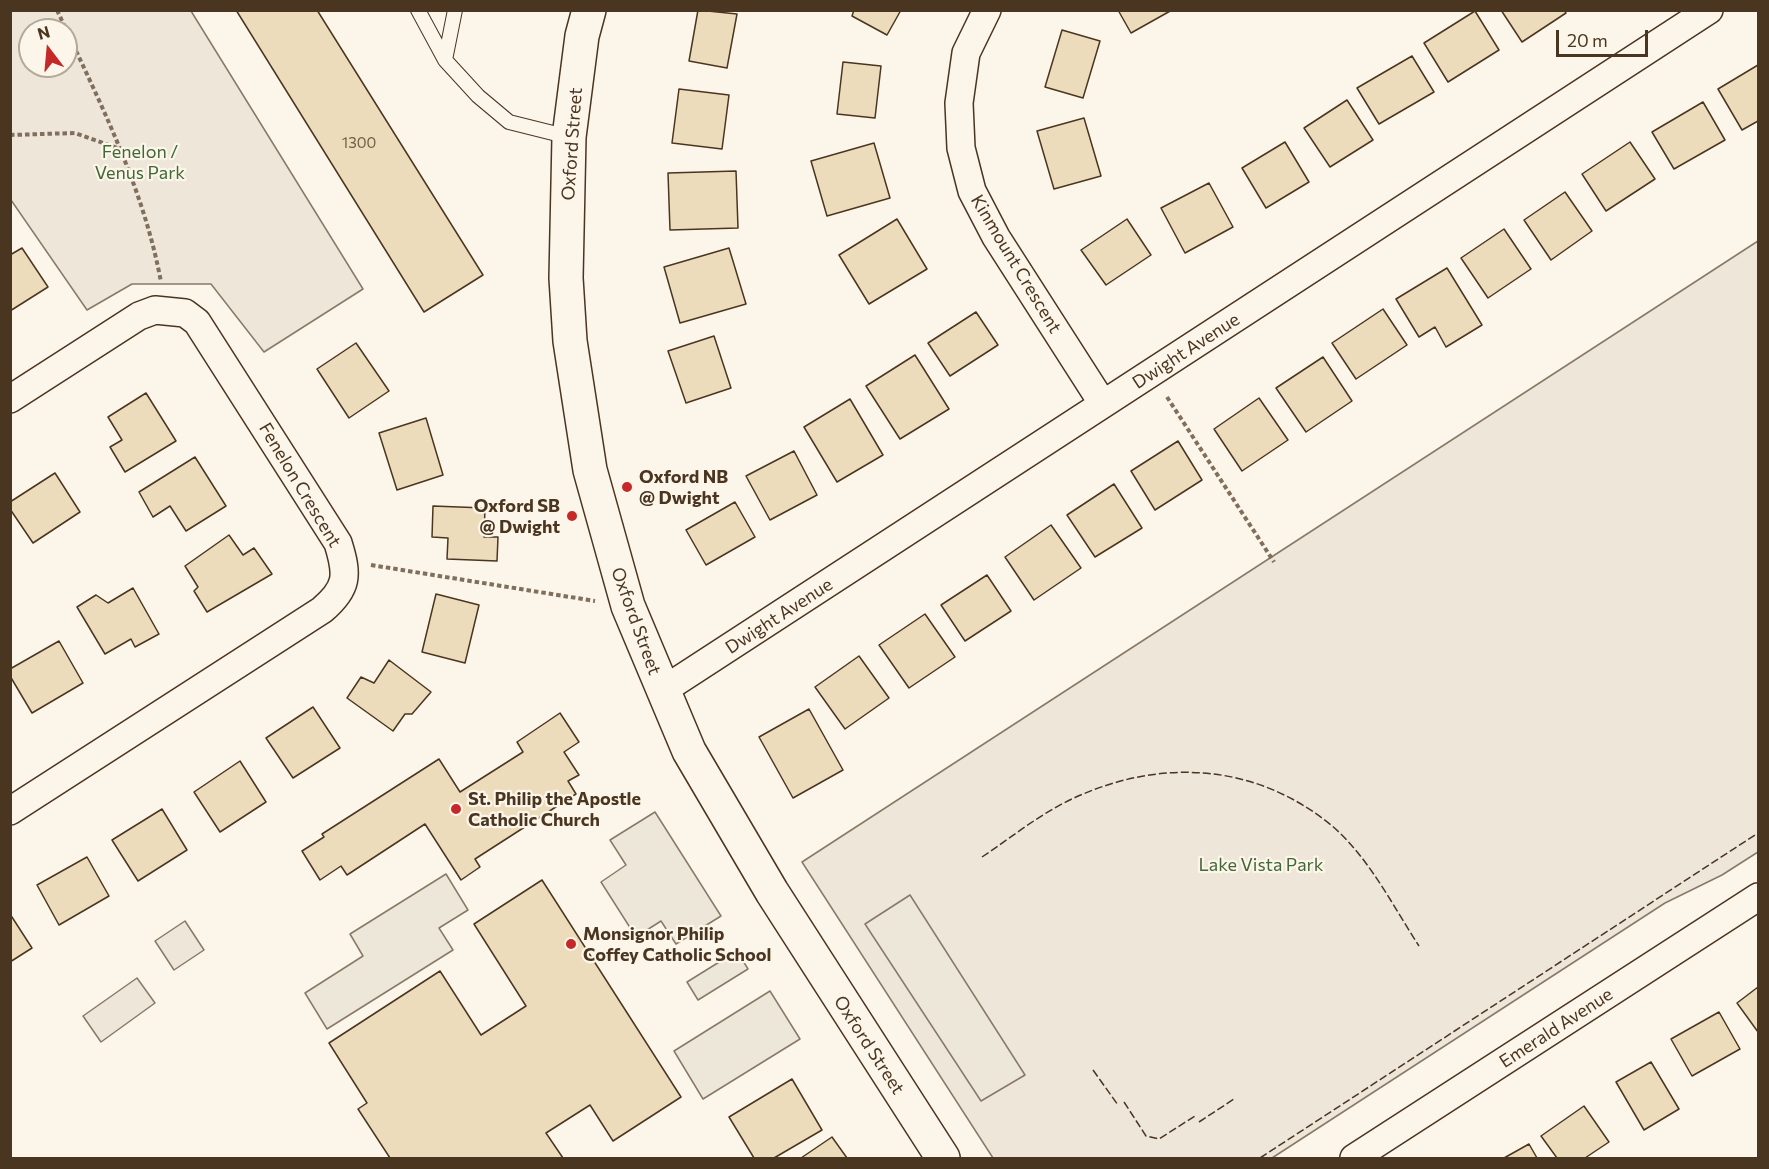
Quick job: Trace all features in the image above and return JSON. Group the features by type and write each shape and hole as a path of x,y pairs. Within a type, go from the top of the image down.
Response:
{"street":[{"name":"Oxford Street","path":"589,10 582,36 569,137 566,278 570,340 590,470 628,606 689,751 772,892 943,1158"},
{"name":"Kinmount Crescent","path":"987,10 966,53 959,103 961,148 972,191 996,237 1103,404"},
{"name":"Dwight Avenue","path":"662,690 1152,374 1709,10"},
{"path":"10,399 139,316 165,309"},
{"name":"Fenelon Crescent","path":"10,811 322,610 339,595 345,577 338,543 197,322 185,313 165,309"},
{"name":"Emerald Avenue","path":"1354,1158 1758,897"}],"lane":[{"path":"418,10 445,60 478,96 509,122 569,137"},
{"path":"445,60 456,10"}],"path":[{"path":"57,10 123,150 143,210 165,309"},
{"path":"10,135 75,133 123,150"},
{"path":"1152,374 1274,562"},
{"path":"343,561 628,606"}],"green space":[{"name":"Fenelon / Venus Park","path":"10,11 191,11 363,289 264,352 211,284 132,284 87,310 11,200"},
{"name":"Lake Vista Park","path":"1758,241 1758,852 1722,875 1665,903 1272,1158 993,1158 802,862"},
{"path":"185,921 204,950 174,970 155,941"},
{"path":"137,978 155,1003 101,1042 83,1016"}],"shaded area":[{"path":"655,812 721,916 676,944 661,921 636,937 601,882 626,865 610,840"},
{"path":"446,874 468,910 439,928 453,950 327,1029 305,993 363,956 350,934"},
{"path":"910,895 1025,1075 981,1101 865,924"},
{"path":"737,951 748,969 698,1000 687,982"},
{"path":"770,991 800,1039 703,1099 674,1051"}],"building":[{"path":"236,10 317,10 483,275 424,312"},
{"path":"698,10 737,14 727,68 689,61"},
{"path":"854,10 901,10 887,35 852,16"},
{"path":"1118,10 1172,10 1131,33"},
{"path":"1501,10 1564,10 1566,13 1522,42"},
{"path":"1475,11 1499,50 1448,82 1424,43"},
{"path":"1062,30 1100,41 1083,98 1045,87"},
{"path":"1412,56 1434,92 1379,124 1357,88"},
{"path":"843,62 881,66 875,118 837,114"},
{"path":"1758,65 1758,121 1742,130 1718,89"},
{"path":"679,89 729,95 722,149 672,143"},
{"path":"1347,100 1373,140 1330,167 1304,128"},
{"path":"1703,102 1725,140 1674,169 1652,132"},
{"path":"1084,118 1101,176 1054,189 1037,131"},
{"path":"1285,142 1309,182 1266,208 1242,168"},
{"path":"1630,142 1655,179 1606,211 1582,174"},
{"path":"874,143 890,198 827,216 811,161"},
{"path":"736,171 738,228 670,230 668,173"},
{"path":"1209,183 1233,227 1185,253 1161,208"},
{"path":"1565,192 1592,231 1551,260 1524,220"},
{"path":"897,219 927,269 869,304 839,255"},
{"path":"1127,219 1151,255 1106,285 1081,250"},
{"path":"1504,229 1531,269 1488,298 1461,258"},
{"path":"22,248 48,287 10,311 10,255"},
{"path":"729,248 746,304 680,323 664,267"},
{"path":"1447,268 1482,325 1446,347 1435,327 1419,337 1396,299"},
{"path":"1383,309 1407,345 1356,379 1332,343"},
{"path":"976,312 998,345 950,376 928,343"},
{"path":"714,336 731,388 686,403 668,351"},
{"path":"356,343 389,391 349,418 317,369"},
{"path":"915,355 949,409 900,439 866,386"},
{"path":"1323,357 1352,401 1306,432 1276,388"},
{"path":"146,393 176,441 125,472 110,447 122,440 108,417"},
{"path":"1259,398 1288,440 1242,471 1214,429"},
{"path":"850,399 883,455 837,482 804,427"},
{"path":"426,418 443,475 397,490 379,433"},
{"path":"1178,441 1202,480 1155,510 1131,471"},
{"path":"794,451 817,495 770,520 746,476"},
{"path":"195,457 226,506 186,531 170,506 153,517 139,492"},
{"path":"55,473 80,512 33,543 10,509 10,502"},
{"path":"1114,484 1142,528 1095,557 1067,515"},
{"path":"735,502 755,537 706,565 686,530"},
{"path":"433,506 485,508 484,537 498,537 497,561 447,559 448,538 432,537"},
{"path":"1051,525 1081,568 1034,600 1005,557"},
{"path":"229,535 243,555 254,548 272,574 207,612 194,591 198,587 185,566"},
{"path":"987,575 1011,611 965,641 941,605"},
{"path":"133,588 159,634 135,647 131,639 105,654 77,607 96,595 108,603"},
{"path":"436,594 479,605 465,663 422,652"},
{"path":"925,614 955,657 909,688 879,645"},
{"path":"59,641 83,683 32,713 10,676 10,669"},
{"path":"859,656 889,698 845,729 815,687"},
{"path":"389,660 431,692 412,714 405,714 393,731 347,698 361,677 374,683"},
{"path":"313,707 340,748 293,778 266,738"},
{"path":"809,709 843,770 793,798 759,737"},
{"name":"St. Philip the Apostle Catholic Church","path":"560,713 579,742 564,752 579,775 568,781 576,794 475,859 480,867 461,880 425,824 347,875 341,866 320,880 302,851 324,837 322,834 439,759 460,792 523,752 517,742"},
{"path":"240,761 266,802 220,832 194,792"},
{"path":"162,809 187,850 138,881 112,840"},
{"path":"87,857 109,896 59,925 37,885"},
{"path":"542,880 681,1097 613,1141 590,1105 546,1133 563,1158 390,1158 358,1109 367,1103 329,1043 440,971 481,1035 526,1006 474,924"},
{"path":"10,914 32,948 10,962"},
{"path":"1758,987 1758,1032 1737,1003"},
{"path":"1719,1012 1740,1049 1692,1076 1671,1039"},
{"path":"1651,1062 1679,1109 1644,1130 1616,1082"},
{"path":"792,1079 822,1130 774,1158 754,1158 729,1117"},
{"path":"1584,1106 1609,1142 1585,1158 1557,1158 1541,1136"},
{"path":"832,1137 847,1158 801,1158"},
{"path":"1529,1144 1537,1158 1504,1158"}],"fence":[{"path":"982,857 1050,811 1074,798 1107,785 1140,777 1174,773 1207,773 1239,779 1271,789 1302,804 1344,837 1368,866 1419,946"},
{"path":"1260,1158 1758,833"},
{"path":"1093,1070 1118,1105"},
{"path":"1199,1122 1234,1099"},
{"path":"1124,1102 1146,1136 1159,1139 1195,1116"}],"place":[{"name":"Oxford NB @ Dwight","path":"627,487"},
{"name":"Oxford SB @ Dwight","path":"572,516"},
{"name":"St. Philip the Apostle Catholic Church","path":"456,809"},
{"name":"Monsignor Philip Coffey Catholic School","path":"571,944"}]}
